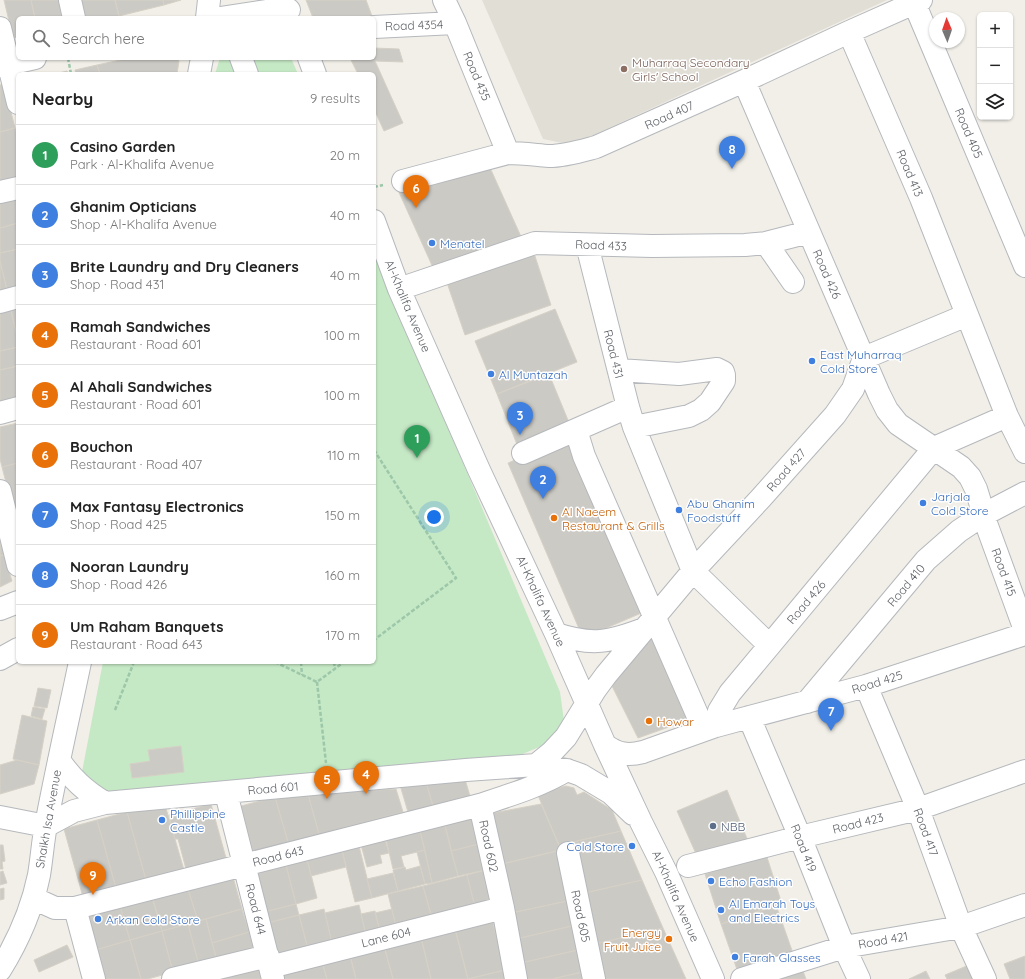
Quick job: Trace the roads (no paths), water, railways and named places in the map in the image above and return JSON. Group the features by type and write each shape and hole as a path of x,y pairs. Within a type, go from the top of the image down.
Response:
{"street":[{"path":"70,0 74,16"},
{"path":"207,16 209,0"},
{"name":"Road 435","path":"444,0 455,23 508,153"},
{"name":"Road 407","path":"403,181 508,153 551,156 579,152 596,147 744,81 916,1"},
{"name":"Road 405","path":"916,1 1025,266"},
{"path":"239,16 289,9"},
{"name":"Road 4354","path":"376,27 455,23"},
{"path":"0,28 5,65 16,97"},
{"name":"Road 413","path":"849,32 920,198 1007,416 1025,452"},
{"path":"5,65 26,60"},
{"path":"199,72 202,60"},
{"path":"242,60 246,72"},
{"path":"310,60 314,72"},
{"name":"Road 426","path":"744,81 887,410 898,424 961,467 970,477 976,489 983,515"},
{"path":"0,192 16,188"},
{"name":"Al-Khalifa Avenue","path":"376,226 399,289 479,470 556,634 605,745 666,872 712,979"},
{"name":"Road 433","path":"399,289 535,243 652,246 745,245 766,243 809,232"},
{"path":"766,243 793,282"},
{"name":"Road 431","path":"587,245 631,417"},
{"path":"0,302 16,298"},
{"path":"864,358 967,315"},
{"name":"Road 427","path":"587,703 606,675 693,571 835,415 853,389 864,358"},
{"path":"523,453 576,430 631,417 689,416 710,402 724,381 723,372 717,369 679,374 619,370"},
{"path":"0,413 16,409"},
{"path":"934,448 1007,416"},
{"path":"631,417 693,571 769,645"},
{"path":"576,430 584,456 649,623 710,728"},
{"name":"Road 426","path":"710,728 725,701 769,645 934,448"},
{"path":"0,491 16,556"},
{"name":"Road 410","path":"808,702 926,560 959,531 983,515 1025,492"},
{"name":"Road 415","path":"983,515 1025,630"},
{"path":"0,609 16,603"},
{"name":"Road 427","path":"556,634 572,639 590,642 608,641 626,636 649,623"},
{"name":"Road 425","path":"605,745 613,751 623,754 643,752 710,728 749,716 866,686 1025,634"},
{"path":"0,659 16,650"},
{"name":"Shaikh Isa Avenue","path":"0,970 23,929 33,898 59,760 80,664"},
{"name":"Road 417","path":"866,686 918,809 961,927 985,979"},
{"path":"536,765 552,752 566,737 578,720 587,703"},
{"name":"Road 419","path":"749,716 844,947 859,979"},
{"path":"59,760 66,771 79,785 105,803"},
{"name":"Road 601","path":"46,826 74,811 105,803 536,765 567,770 581,775 611,794 641,822"},
{"name":"Road 602","path":"516,979 503,908 480,806 550,780 567,770"},
{"name":"Road 423","path":"688,866 800,837 918,809 1025,771"},
{"name":"Road 644","path":"226,793 270,967"},
{"name":"Road 643","path":"33,898 55,908 75,908 480,806"},
{"path":"0,817 46,826"},
{"name":"Road 605","path":"568,853 594,979"},
{"name":"Road 421","path":"742,979 844,947 961,927 1025,904"},
{"path":"75,908 94,979"},
{"name":"Lane 604","path":"173,979 270,967 503,908"}],"place":[{"name":"Muharraq Secondary Girls' School","path":"624,69"},
{"name":"Nooran Laundry","path":"732,169"},
{"name":"Bouchon","path":"416,208"},
{"name":"Menatel","path":"432,243"},
{"name":"East Muharraq Cold Store","path":"812,361"},
{"name":"Al Muntazah","path":"491,374"},
{"name":"Brite Laundry and Dry Cleaners","path":"520,435"},
{"name":"Casino Garden","path":"417,458"},
{"name":"Ghanim Opticians","path":"543,499"},
{"name":"Jarjala Cold Store","path":"923,503"},
{"name":"Abu Ghanim Foodstuff","path":"679,510"},
{"name":"Al Naeem Restaurant & Grills","path":"554,518"},
{"name":"Howar","path":"649,721"},
{"name":"Max Fantasy Electronics","path":"831,731"},
{"name":"Ramah Sandwiches","path":"366,794"},
{"name":"Al Ahali Sandwiches","path":"327,799"},
{"name":"Phillippine Castle","path":"162,820"},
{"name":"NBB","path":"713,826"},
{"name":"Cold Store","path":"632,846"},
{"name":"Echo Fashion","path":"711,881"},
{"name":"Um Raham Banquets","path":"93,895"},
{"name":"Al Emarah Toys and Electrics","path":"721,910"},
{"name":"Arkan Cold Store","path":"98,919"},
{"name":"Energy Fruit Juice","path":"669,939"},
{"name":"Farah Glasses","path":"735,957"}]}
